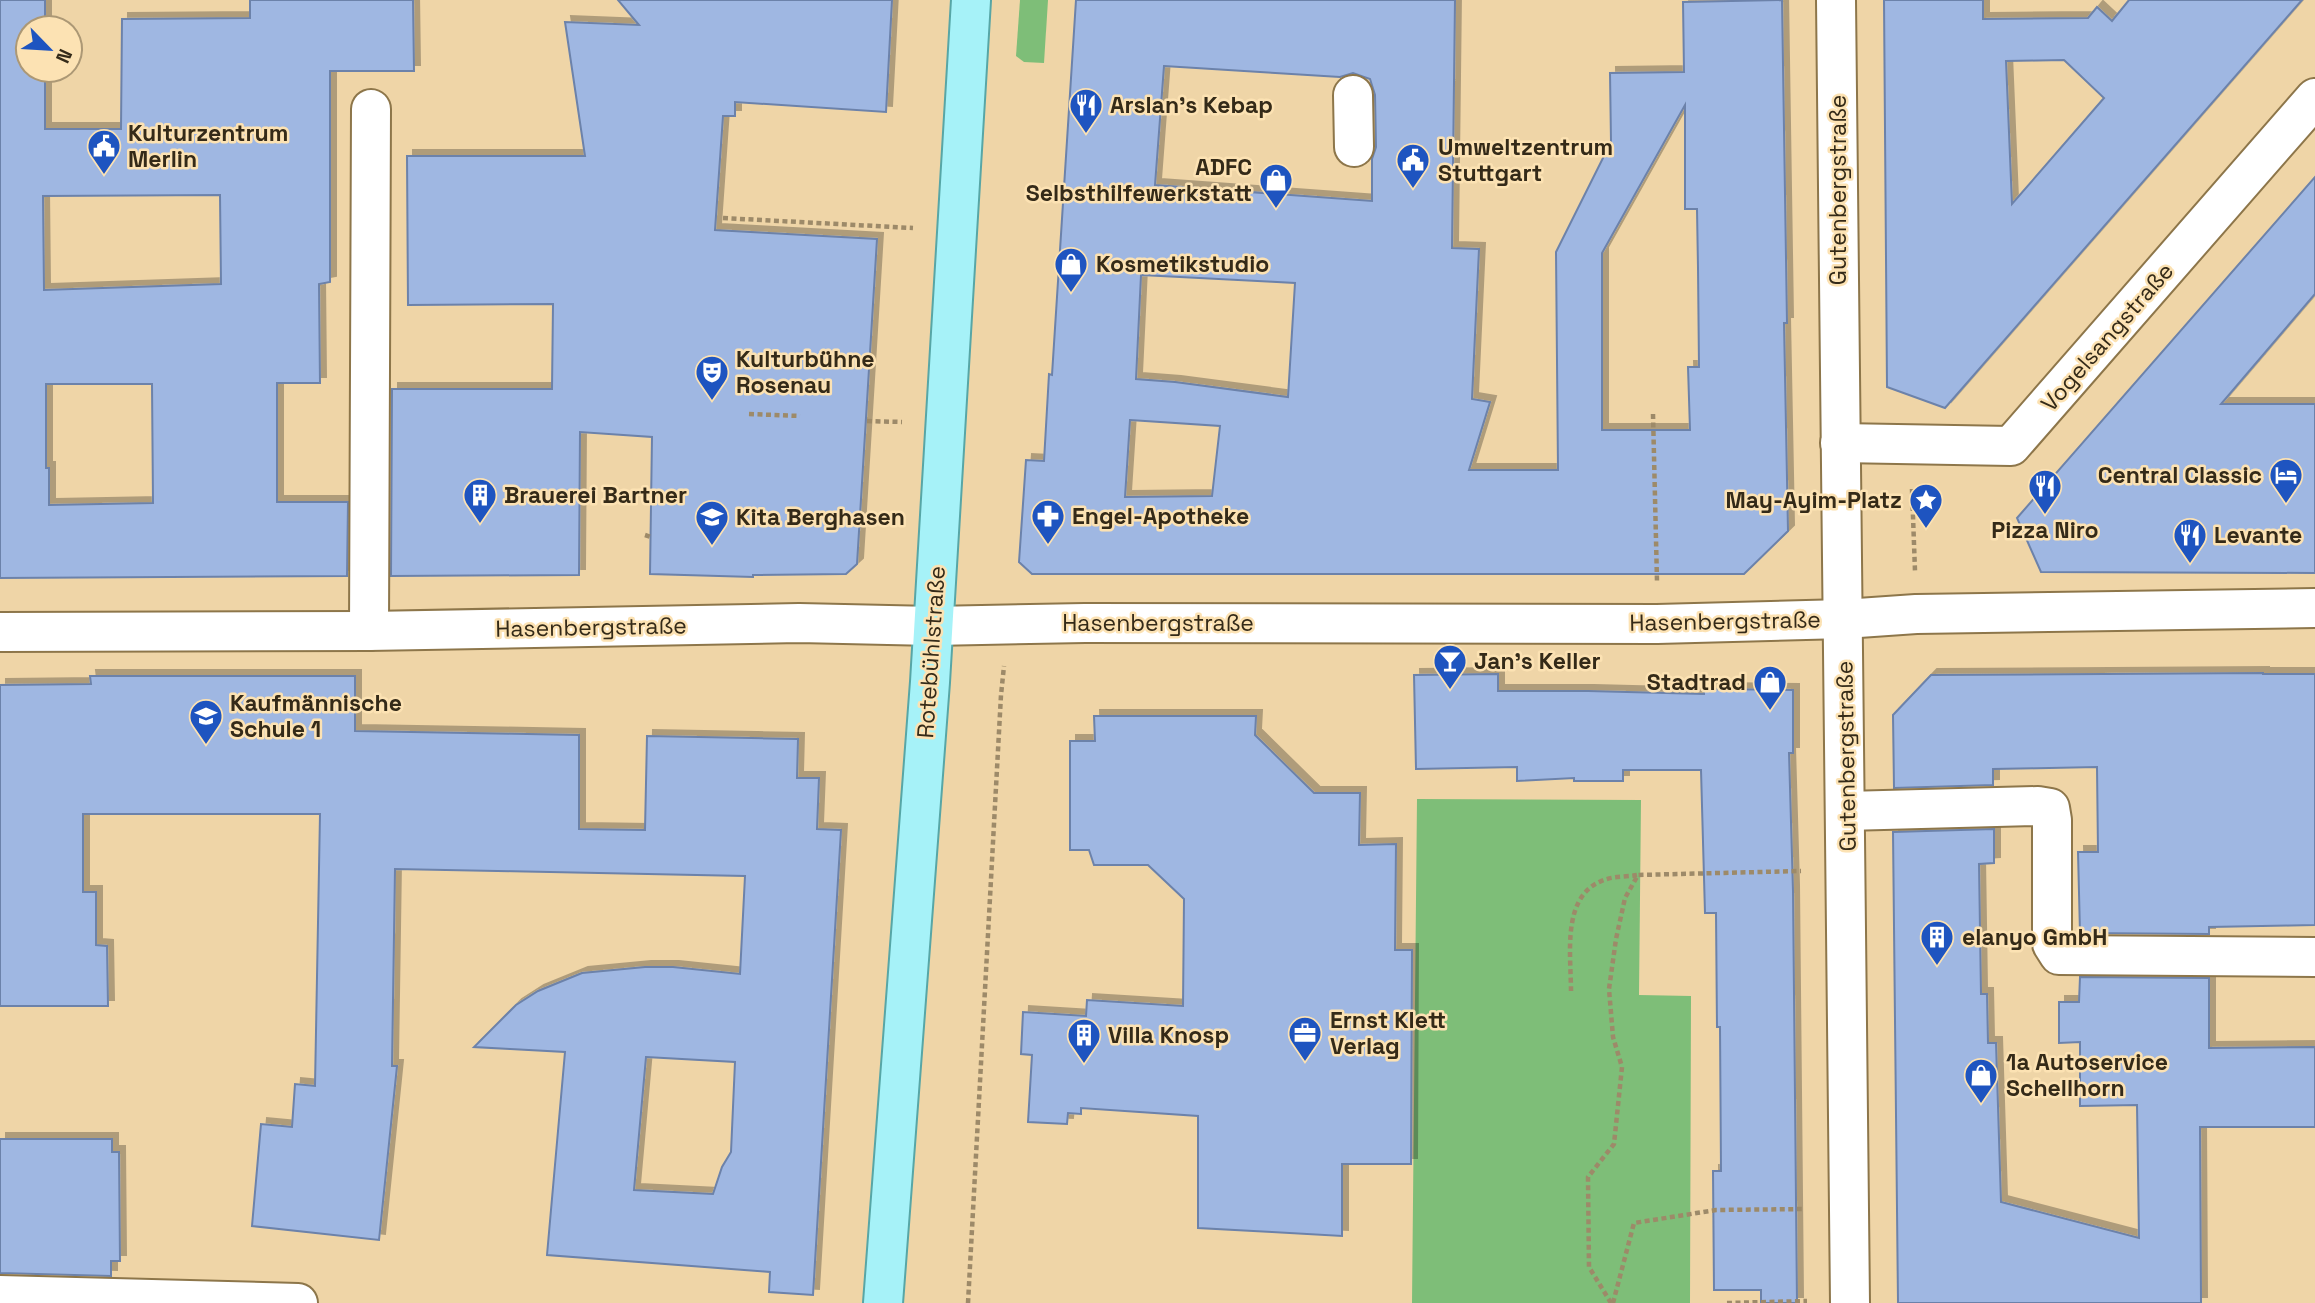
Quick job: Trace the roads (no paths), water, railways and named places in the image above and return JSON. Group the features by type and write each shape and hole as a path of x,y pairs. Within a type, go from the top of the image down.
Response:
{"main road":[{"name":"Rotebühlstraße","path":"883,1303 933,626 971,0"}],"street":[{"name":"Gutenbergstraße","path":"1836,0 1850,1302"},
{"path":"1353,95 1354,147"},
{"name":"Vogelsangstraße","path":"1840,443 2011,446 2315,98"},
{"path":"369,631 372,109"},
{"name":"Hasenbergstraße","path":"0,632 369,631 799,623 933,626 1657,624 1844,619 1916,614 2315,608"},
{"path":"1846,810 2038,806 2049,808 2052,820 2052,944 2059,955 2315,957"},
{"path":"0,1295 298,1303"}],"place":[{"name":"Arslan's Kebap","path":"1086,135"},
{"name":"Kulturzentrum Merlin","path":"104,176"},
{"name":"Umweltzentrum Stuttgart","path":"1413,190"},
{"name":"ADFC Selbsthilfewerkstatt","path":"1276,210"},
{"name":"Kosmetikstudio","path":"1071,294"},
{"name":"Kulturbühne Rosenau","path":"712,402"},
{"name":"Central Classic","path":"2286,505"},
{"name":"Pizza Niro","path":"2045,516"},
{"name":"Brauerei Bartner","path":"480,525"},
{"name":"May-Ayim-Platz","path":"1926,530"},
{"name":"Engel-Apotheke","path":"1048,546"},
{"name":"Kita Berghasen","path":"712,547"},
{"name":"Levante","path":"2190,565"},
{"name":"Jan's Keller","path":"1450,691"},
{"name":"Stadtrad","path":"1770,712"},
{"name":"Kaufmännische Schule 1","path":"206,746"},
{"name":"elanyo GmbH","path":"1937,967"},
{"name":"Ernst Klett Verlag","path":"1305,1063"},
{"name":"Villa Knosp","path":"1084,1065"},
{"name":"1a Autoservice Schellhorn","path":"1981,1105"}]}
